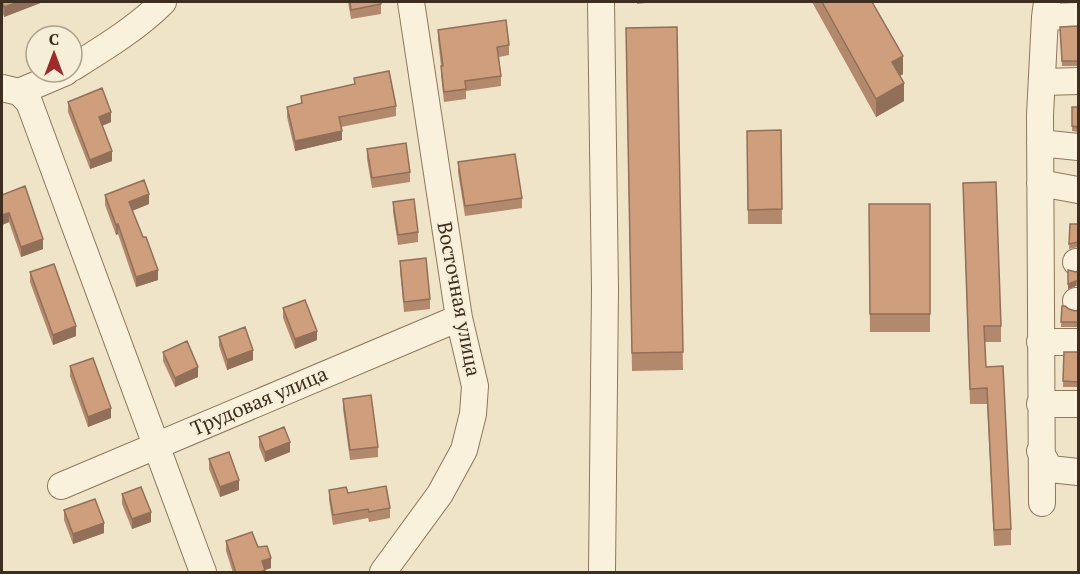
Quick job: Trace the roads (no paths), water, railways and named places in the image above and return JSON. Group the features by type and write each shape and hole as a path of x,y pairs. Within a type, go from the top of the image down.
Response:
{"street":[{"path":"84,60 108,45 163,2"},
{"name":"Восточная улица","path":"383,573 440,494 464,450 473,414 475,386 459,318 411,2"},
{"path":"601,2 605,289 602,573"},
{"path":"1042,503 1040,115 1046,9 1078,16"},
{"path":"1043,82 1078,81"},
{"path":"10,90 29,84"},
{"path":"10,90 29,102 203,573"},
{"path":"1040,143 1078,147"},
{"path":"1040,183 1078,190"},
{"name":"Трудовая улица","path":"61,486 459,318"},
{"path":"1040,342 1078,342"},
{"path":"1040,404 1078,404"},
{"path":"1040,452 1050,470 1078,472"}]}
